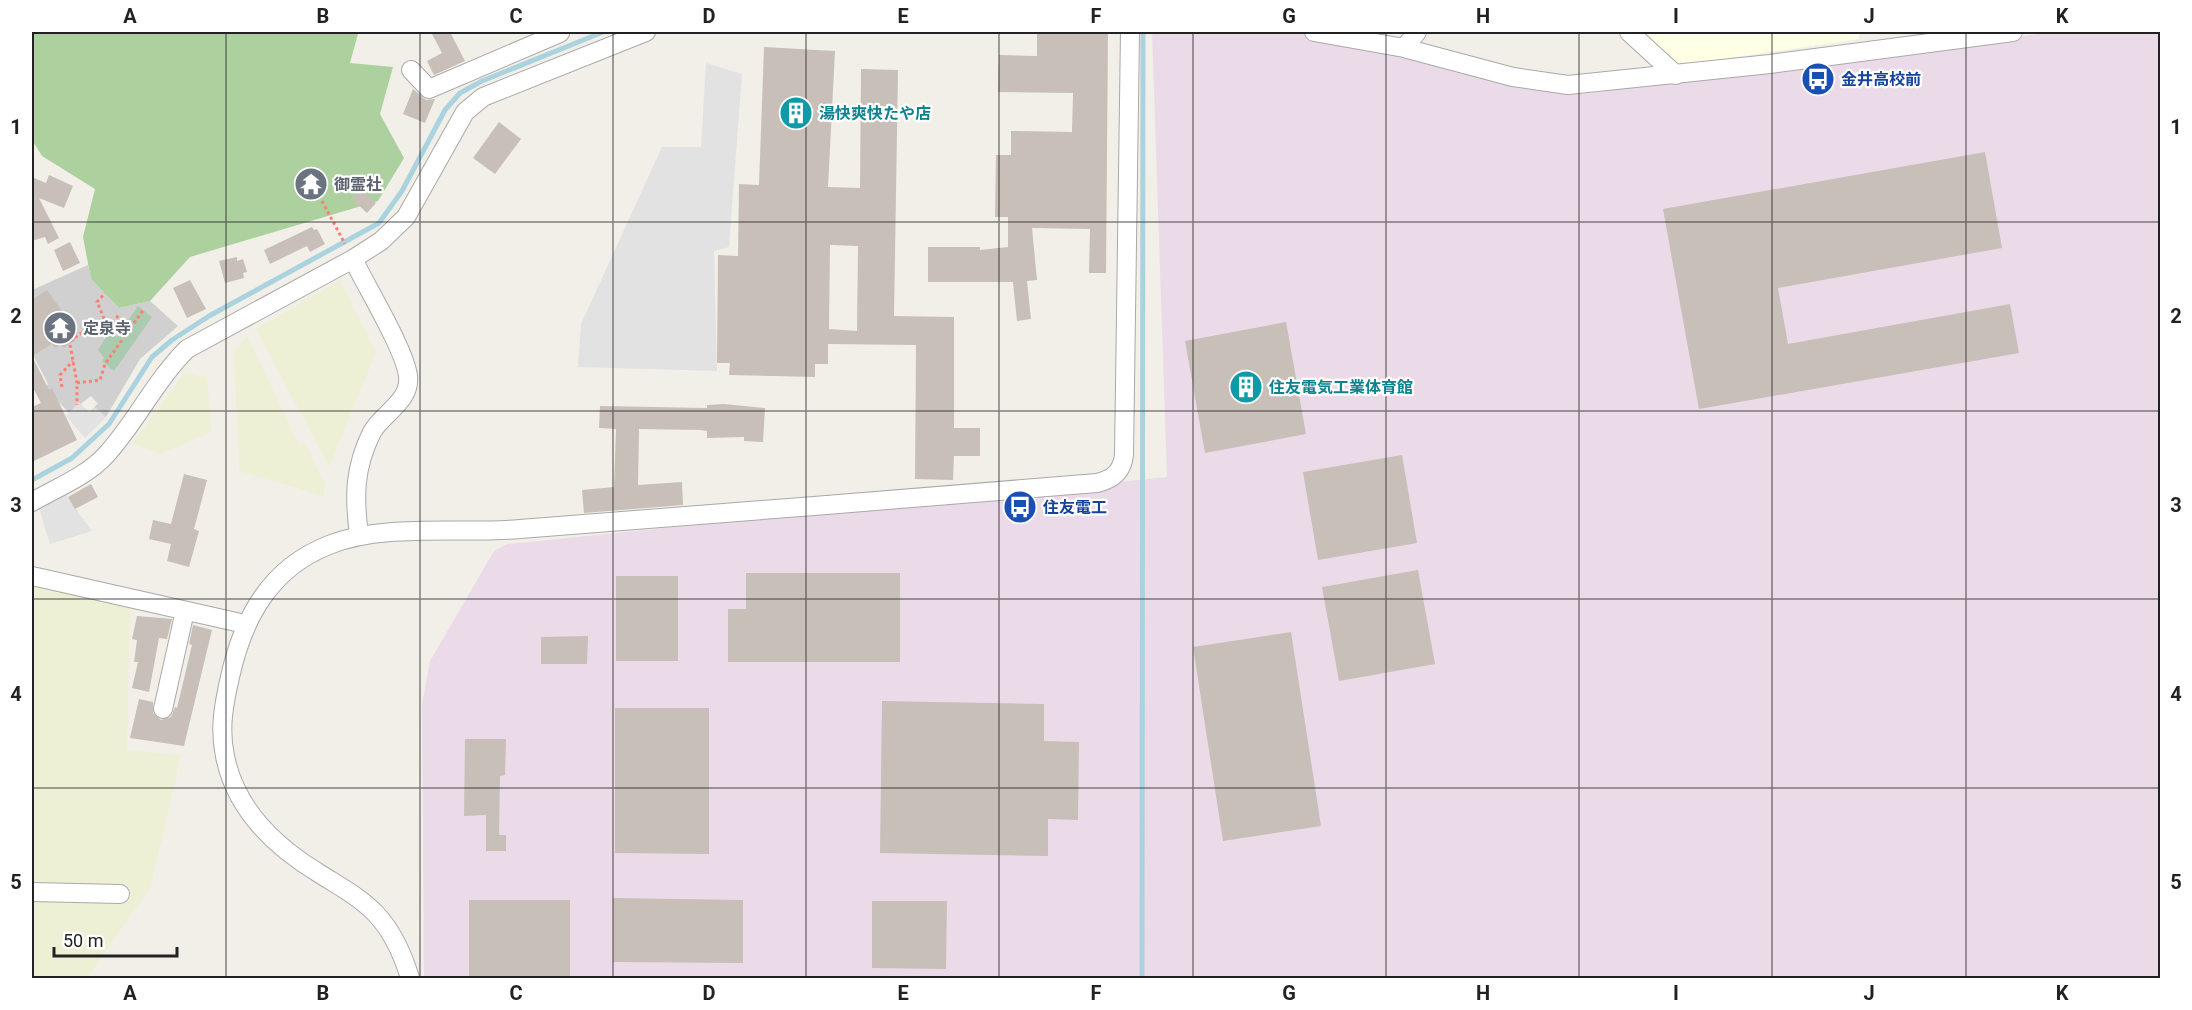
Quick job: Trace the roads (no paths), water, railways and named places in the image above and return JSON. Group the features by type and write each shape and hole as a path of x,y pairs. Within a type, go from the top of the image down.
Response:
{"street":[{"path":"411,70 429,88 477,86 646,32"},
{"path":"410,978 396,942 375,914 351,893 303,864 276,842 252,816 234,786 224,754 222,719 234,659 245,624 262,596 292,566 328,545 359,535 484,532 972,494 1097,483 1115,476 1123,464 1124,455 1130,32"},
{"path":"1314,32 1404,48 1513,77 1568,85 1676,75 2013,32"},
{"path":"1404,48 1416,32"},
{"path":"1629,32 1676,75"},
{"path":"32,502 83,474 105,456 171,365 188,349 350,253 381,241 406,218 477,86 560,33"},
{"path":"350,253 403,358 408,376 403,397 373,431 363,456 355,483 354,498 359,535"},
{"path":"32,576 245,624"},
{"path":"163,709 185,611"},
{"path":"32,892 120,894"}],"waterway":[{"path":"32,480 72,458 109,424 152,357 172,340 209,316 379,223 402,191 445,110 460,93 482,81 603,32"},
{"path":"1142,978 1143,32"}],"place":[{"name":"金井高校前","path":"1818,79"},
{"name":"湯快爽快たや店","path":"796,113"},
{"name":"御霊社","path":"311,184"},
{"name":"定泉寺","path":"60,328"},
{"name":"住友電気工業体育館","path":"1246,387"},
{"name":"住友電工","path":"1020,507"}]}
